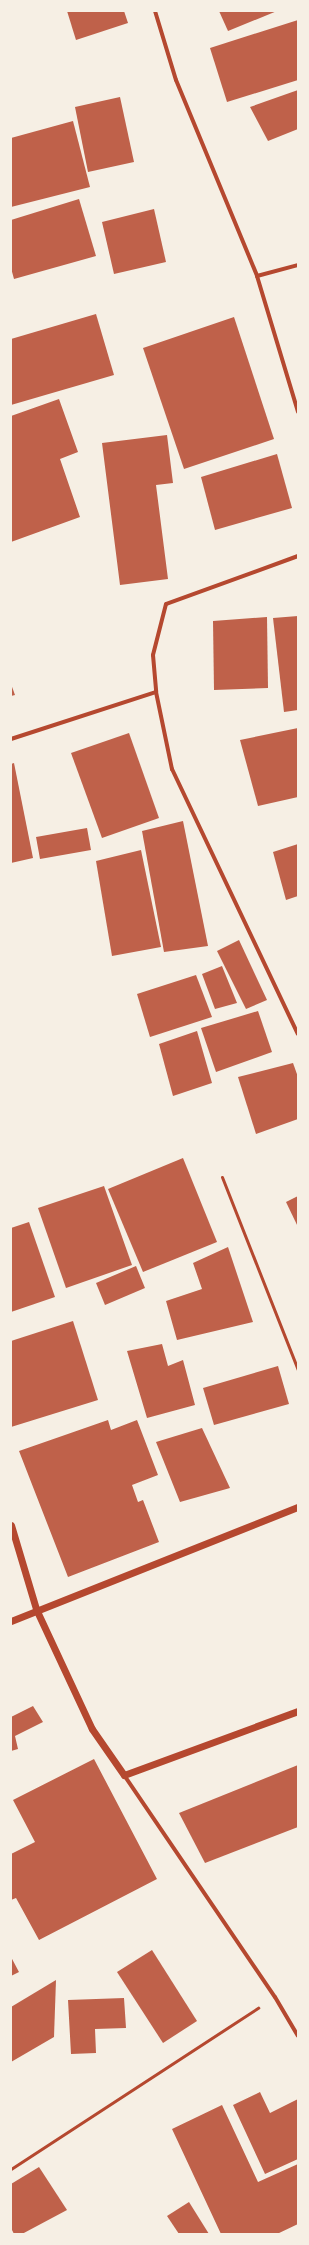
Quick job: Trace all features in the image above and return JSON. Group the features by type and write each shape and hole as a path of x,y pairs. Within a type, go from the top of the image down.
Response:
{"street":[{"path":"155,11 176,80 257,276 298,412"},
{"path":"257,276 298,265"},
{"path":"298,556 166,604 153,655 156,692 172,769 298,1034"},
{"path":"11,739 156,692"},
{"path":"11,1620 298,1507"},
{"path":"11,1525 36,1609 92,1729 275,1997 298,2036"},
{"path":"124,1775 298,1712"}],"lane":[{"path":"222,1177 298,1370"}],"path":[{"path":"11,2169 275,1997"}],"building":[{"path":"67,11 124,11 128,23 76,40"},
{"path":"219,11 277,11 228,31"},
{"path":"298,20 298,80 227,102 210,48"},
{"path":"298,90 298,129 268,141 250,107"},
{"path":"120,97 134,162 88,172 75,107"},
{"path":"73,121 90,187 11,207 11,138"},
{"path":"79,199 96,256 14,279 11,268 11,220"},
{"path":"154,209 166,262 114,274 102,222"},
{"path":"96,314 114,375 11,405 11,339"},
{"path":"234,317 274,439 184,469 143,348"},
{"path":"59,399 78,452 60,459 80,517 11,542 11,416"},
{"path":"167,435 173,483 156,485 168,579 120,585 102,443"},
{"path":"277,454 292,508 215,530 201,477"},
{"path":"298,616 298,710 284,712 273,618"},
{"path":"267,617 268,688 214,690 213,621"},
{"path":"11,684 15,695 11,696"},
{"path":"298,728 298,797 258,806 240,740"},
{"path":"129,733 159,818 102,838 71,753"},
{"path":"14,763 33,858 11,863 11,764"},
{"path":"183,821 208,946 164,952 142,831"},
{"path":"87,828 91,850 40,859 36,837"},
{"path":"298,844 298,896 286,900 273,852"},
{"path":"141,850 161,947 112,956 96,861"},
{"path":"239,940 267,1000 246,1009 217,951"},
{"path":"222,966 237,1003 215,1009 202,974"},
{"path":"196,975 212,1017 150,1037 137,994"},
{"path":"258,1011 272,1052 216,1072 201,1028"},
{"path":"197,1031 212,1083 173,1096 159,1044"},
{"path":"293,1063 298,1077 298,1119 256,1134 238,1077"},
{"path":"183,1158 217,1242 143,1272 108,1189"},
{"path":"104,1186 132,1265 66,1288 38,1208"},
{"path":"298,1196 298,1227 286,1202"},
{"path":"29,1222 55,1297 11,1312 11,1228"},
{"path":"228,1247 253,1322 177,1340 166,1301 202,1289 193,1263"},
{"path":"136,1266 145,1288 105,1305 96,1283"},
{"path":"73,1321 98,1400 11,1427 11,1341"},
{"path":"162,1344 168,1366 183,1360 195,1405 147,1418 127,1351"},
{"path":"278,1366 289,1404 214,1425 203,1388"},
{"path":"108,1420 111,1430 137,1420 158,1475 132,1485 138,1502 143,1500 159,1542 68,1577 19,1451"},
{"path":"202,1428 230,1488 180,1502 156,1442"},
{"path":"33,1706 43,1722 15,1736 18,1749 11,1751 11,1717"},
{"path":"94,1759 157,1879 39,1940 16,1898 11,1900 11,1854 35,1842 13,1800"},
{"path":"298,1765 298,1827 205,1863 179,1813"},
{"path":"152,1950 197,2021 163,2043 117,1972"},
{"path":"11,1957 19,1972 11,1976"},
{"path":"56,1980 54,2037 11,2062 11,2007"},
{"path":"124,1998 126,2028 95,2029 96,2053 71,2054 68,2000"},
{"path":"260,2092 270,2113 298,2099 298,2159 265,2174 233,2105"},
{"path":"222,2105 258,2182 298,2164 298,2224 277,2234 221,2234 172,2129"},
{"path":"39,2167 67,2210 22,2234 14,2234 11,2228 11,2184"},
{"path":"189,2202 209,2234 179,2234 167,2216"}]}
